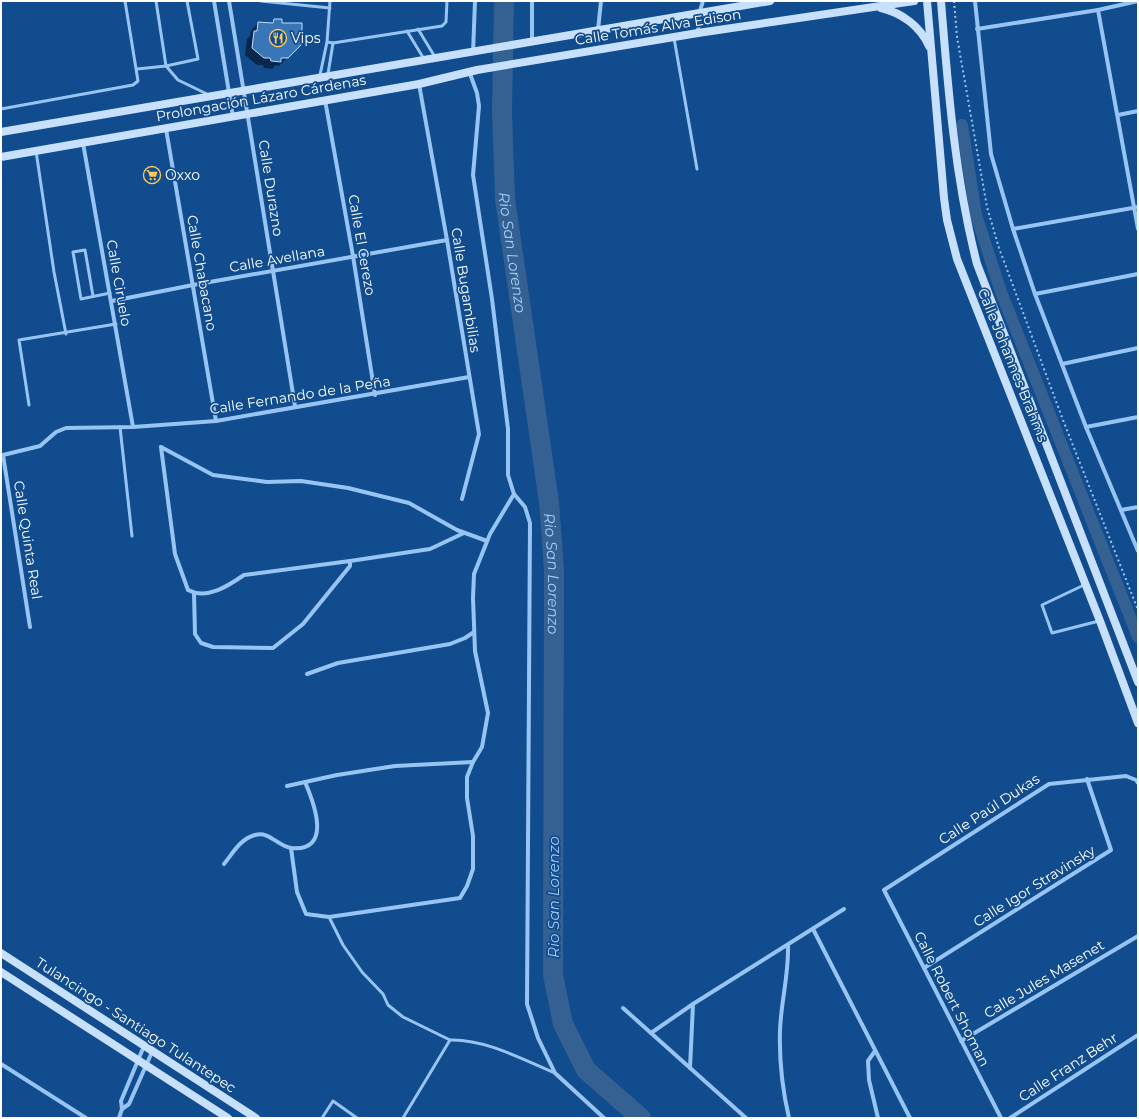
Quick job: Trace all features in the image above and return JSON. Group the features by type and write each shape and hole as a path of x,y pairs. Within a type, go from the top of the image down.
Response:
{"main road":[{"name":"Calle Tomás Alva Edison","path":"519,45 770,1"},
{"name":"Calle Tomás Alva Edison","path":"525,62 698,33 914,1"},
{"name":"Calle Johannes Brahms","path":"927,1 944,198 948,225 957,260 1086,584 1138,723"},
{"name":"Calle Johannes Brahms","path":"941,1 949,100 956,156 966,220 977,264 1138,682"},
{"path":"872,7 891,11 908,20 922,33 931,50"},
{"name":"Prolongación Lázaro Cárdenas","path":"1,132 229,91 519,45"},
{"name":"Prolongación Lázaro Cárdenas","path":"1,157 419,84 473,70 525,62"},
{"name":"Tulancingo - Santiago Tulantepec","path":"1,952 152,1052 256,1118"},
{"name":"Tulancingo - Santiago Tulantepec","path":"1,972 228,1118"}],"street":[{"path":"214,1 233,117"},
{"name":"Calle Durazno","path":"229,1 295,406"},
{"path":"475,1 476,53"},
{"path":"532,1 532,43"},
{"path":"598,32 601,1"},
{"path":"698,33 698,14 703,1"},
{"path":"975,1 991,154 1013,229 1035,294 1086,427 1138,551"},
{"path":"977,28 1098,10 1138,1"},
{"path":"1098,10 1136,207 1138,229"},
{"path":"473,70 479,106 473,175 492,299 508,429 508,475 514,494 524,507 530,523 527,1004 538,1038 555,1073 604,1118"},
{"name":"Calle Bugambilias","path":"419,84 447,240 479,434 462,499"},
{"name":"Calle El Cerezo","path":"325,100 353,256 375,395"},
{"path":"1118,115 1138,111"},
{"name":"Calle Chabacano","path":"166,128 216,420"},
{"name":"Calle Ciruelo","path":"83,143 133,427"},
{"path":"1013,229 1136,207"},
{"name":"Calle Avellana","path":"112,301 193,285 447,240"},
{"path":"1035,294 1138,274"},
{"path":"1062,364 1138,348"},
{"name":"Calle Fernando de la Peña","path":"3,455 40,446 56,432 66,428 133,427 216,420 295,406 375,395 469,377"},
{"path":"1086,427 1138,417"},
{"path":"464,533 430,549 244,575 230,584 208,594 194,593 188,590 175,554 162,447 214,475 267,482 301,481 348,488 409,503 464,533 487,541"},
{"name":"Calle Quinta Real","path":"3,455 30,627"},
{"path":"291,848 297,892 306,914 329,917 460,898 467,886 473,869 473,836 467,798 467,777 473,762 482,747 488,713 475,651 473,598 474,574 487,541 514,494"},
{"path":"1121,510 1138,507"},
{"path":"194,593 195,634 201,643 213,647 273,648 303,624 350,566 350,561"},
{"path":"307,674 338,663 450,644 465,638 474,632"},
{"path":"287,786 337,775 395,766 473,762"},
{"name":"Calle Paúl Dukas","path":"884,890 1049,784 1126,776 1136,780 1138,783"},
{"name":"Calle Igor Stravinsky","path":"924,968 1111,850 1087,779"},
{"path":"224,864 244,839 256,834 270,836 281,844 291,848 304,847 312,844 316,837 317,821 312,800 305,782"},
{"name":"Calle Robert Shoman","path":"884,890 1001,1118"},
{"path":"651,1033 693,1004 844,909"},
{"path":"812,929 910,1118"},
{"name":"Calle Jules Masenet","path":"961,1041 1138,936"},
{"path":"788,945 788,967 780,1030 781,1085 789,1118"},
{"path":"690,1068 693,1004"},
{"path":"623,1008 746,1118"},
{"name":"Calle Franz Behr","path":"1010,1118 1138,1035"},
{"path":"119,1118 122,1110 121,1101 144,1046"},
{"path":"875,1051 868,1061 869,1080 878,1118"},
{"path":"122,1110 129,1104 152,1052"},
{"path":"1,1064 86,1118"}],"lane":[{"path":"1,109 133,85 138,81 125,1"},
{"path":"156,1 166,66 178,80 208,95"},
{"path":"137,70 166,66 198,59 187,1"},
{"path":"261,1 330,8"},
{"path":"324,76 330,1"},
{"path":"327,42 333,43 442,26 446,22 447,1"},
{"path":"418,29 436,59"},
{"path":"407,31 425,61"},
{"path":"674,38 697,169"},
{"path":"324,76 333,43"},
{"path":"36,151 54,272 66,334"},
{"path":"94,296 84,250 73,252 81,299 110,293"},
{"path":"29,405 19,340 66,334 116,324"},
{"path":"120,427 132,536"},
{"path":"1086,584 1042,605 1052,634 1100,620"},
{"path":"329,917 342,945 362,972 383,994 388,1005 403,1017 450,1040 466,1039 504,1052 555,1073"},
{"path":"403,1118 450,1040"},
{"path":"322,1118 333,1101 357,1118"}],"path":[{"path":"954,1 958,38 976,147 987,207 999,248 1063,420 1138,610"}],"building":[{"name":"Vips","path":"274,19 282,19 282,23 302,23 302,44 288,58 281,58 281,62 271,61 270,58 264,58 252,48 254,31 257,31 258,22 273,23"}],"waterway":[{"name":"Rio San Lorenzo","path":"504,1 502,112 505,199 549,502 554,569 553,975 563,1024 586,1070 641,1118"},
{"path":"962,125 976,215 1001,292 1138,637"}],"place":[{"name":"Vips","path":"278,38"},
{"name":"Oxxo","path":"152,175"}]}
